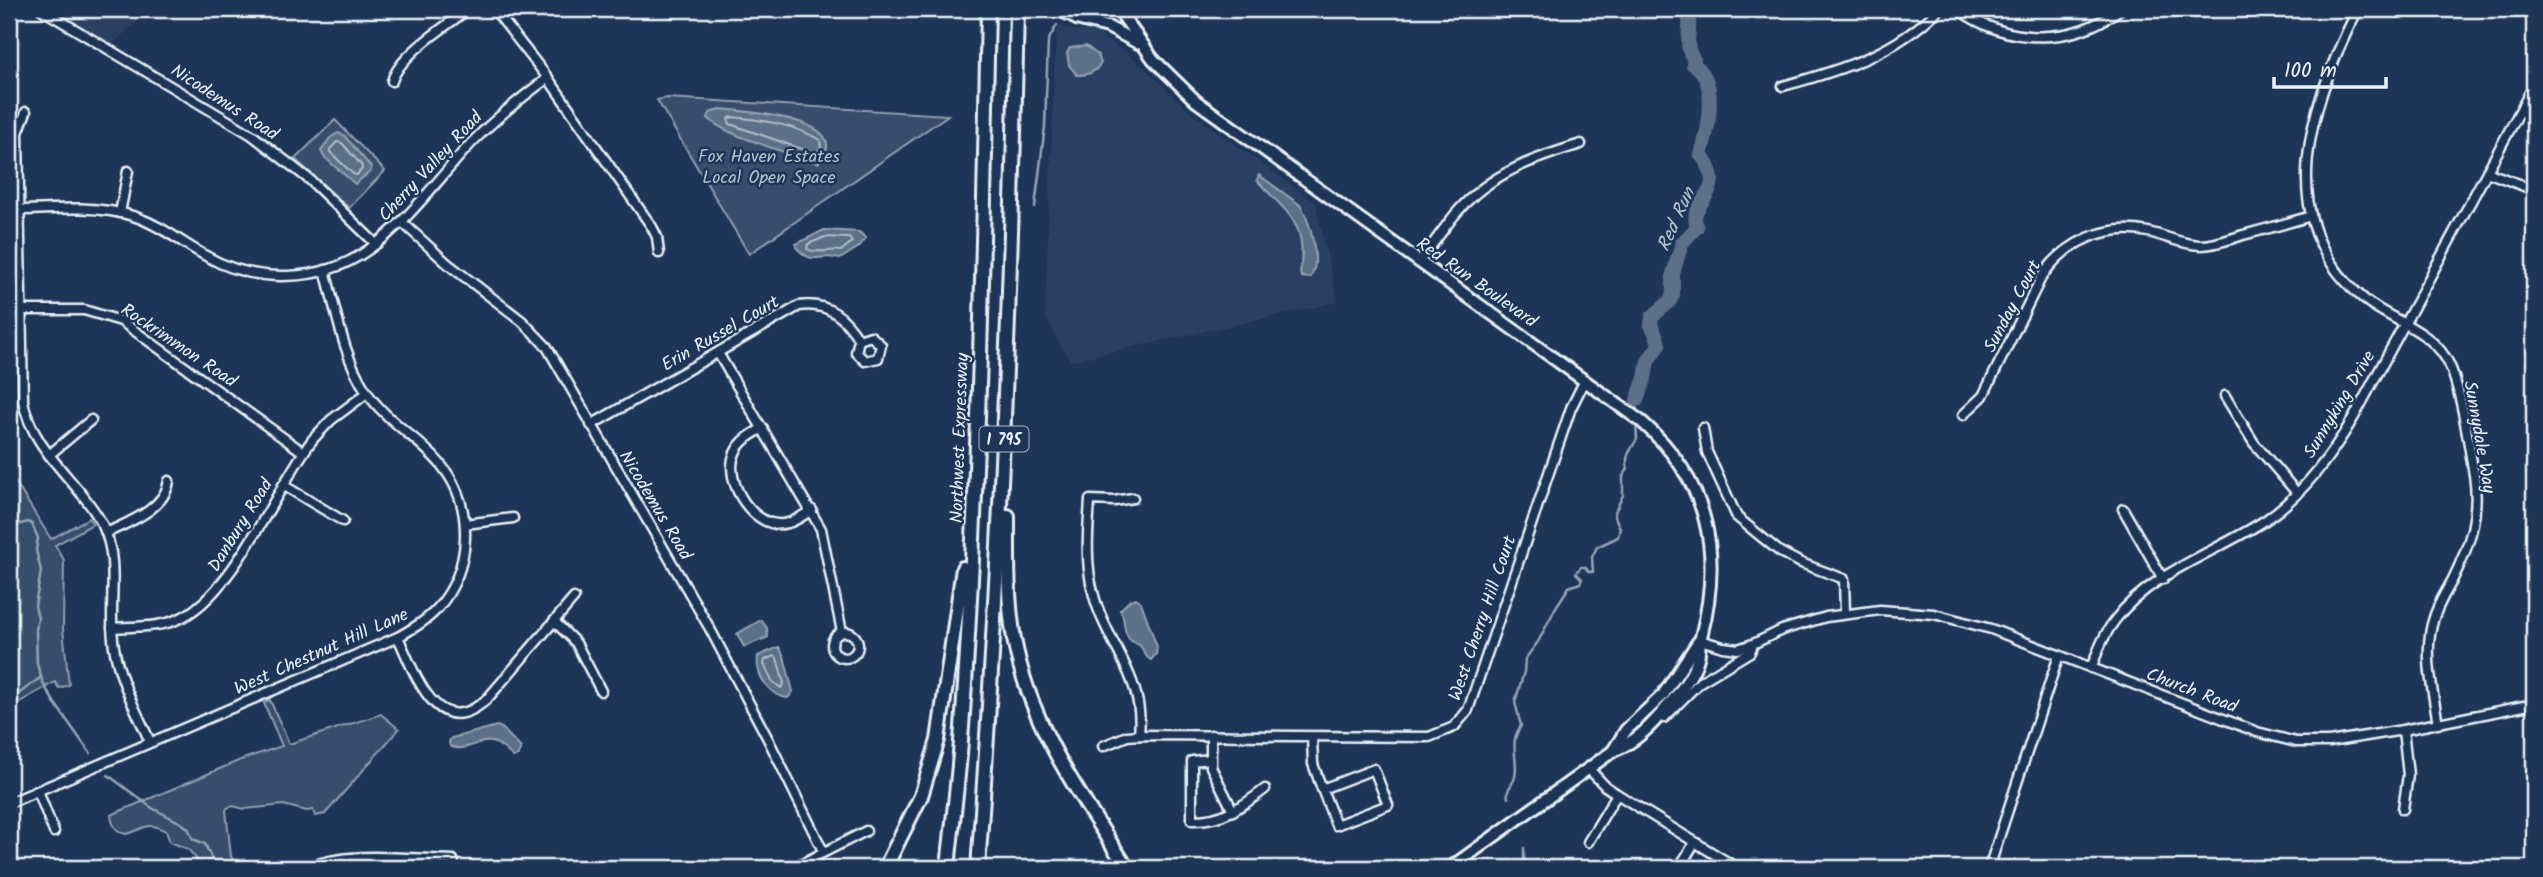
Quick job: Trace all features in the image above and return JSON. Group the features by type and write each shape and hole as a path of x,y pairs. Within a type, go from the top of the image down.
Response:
{"highway":[{"name":"Northwest Expressway","path":"948,868 961,744 977,425 988,9"},
{"name":"I 795","path":"978,868 996,617 1008,336 1017,9"},
{"path":"1008,336 1008,588 1014,639 1025,682 1043,730 1064,771 1127,868"},
{"path":"885,868 917,805 939,740 961,591 977,425"},
{"path":"1101,826 1134,868"}],"main road":[{"name":"Red Run Boulevard","path":"1118,9 1142,45 1167,74 1196,101 1626,409 1663,442 1681,467 1697,497 1707,527 1711,553 1711,590 1698,658 1660,716 1625,747 1613,751"},
{"path":"1076,19 1115,30 1142,45"},
{"name":"Red Run Boulevard","path":"1613,751 1626,730 1663,695 1700,640"},
{"path":"1451,868 1613,751"}],"street":[{"name":"Nicodemus Road","path":"41,9 252,135 310,180 376,244"},
{"path":"393,81 395,73 405,60 468,9"},
{"path":"494,9 548,78 652,227 657,237 659,253"},
{"path":"1056,9 1076,19 1095,17 1112,9"},
{"path":"1783,86 1871,58 1913,32 1939,9"},
{"path":"1958,9 2000,31 2047,37 2080,31 2103,21 2120,9"},
{"name":"Sunnydale Way","path":"2358,9 2332,69 2309,140 2305,171 2311,216 2323,249 2342,277 2366,301 2431,341 2446,358 2452,370 2476,495 2475,524 2437,609 2430,633 2429,660 2438,724"},
{"name":"Cherry Valley Road","path":"9,211 83,209 120,213 151,223 206,257 243,271 281,275 325,270 353,259 402,222 483,130 548,78"},
{"name":"Sunnyking Drive","path":"2091,668 2105,635 2138,595 2257,525 2297,494 2319,469 2337,444 2534,85"},
{"path":"26,112 18,133 23,401 37,440 92,508 106,533 112,568 112,628 118,663 150,742"},
{"path":"1418,262 1459,210 1492,180 1521,164 1581,144"},
{"path":"120,213 128,171"},
{"path":"2487,172 2534,190"},
{"name":"Sunday Court","path":"1963,415 1983,396 2041,278 2051,264 2073,245 2092,236 2121,230 2149,232 2192,244 2212,244 2311,216"},
{"name":"Nicodemus Road","path":"402,222 448,264 522,321 537,335 558,364 709,627 823,851"},
{"name":"West Chestnut Hill Lane","path":"9,803 398,637 428,618 448,595 464,555 465,524 457,492 443,466 367,394 353,369 325,270"},
{"name":"Erin Russel Court","path":"592,425 786,312 810,304 838,313 852,327 859,340"},
{"name":"Rockrimmon Road","path":"21,310 84,310 121,321 303,452"},
{"path":"718,353 821,529 842,632"},
{"name":"West Cherry Hill Court","path":"1103,746 1127,736 1139,735 1429,737 1454,727 1461,720 1472,698 1571,408 1586,380"},
{"name":"Danbury Road","path":"112,628 168,623 190,614 204,604 223,582 303,452 331,420 367,394"},
{"path":"2225,396 2254,443 2297,494"},
{"path":"49,455 91,419"},
{"path":"763,428 741,443 734,453 731,466 734,484 748,506 768,522 788,523 812,510"},
{"path":"1703,428 1707,452 1737,517 1780,552 1844,579 1845,614"},
{"path":"106,533 150,509 164,495 169,481"},
{"path":"283,485 343,522"},
{"path":"1133,498 1114,501 1090,500 1088,557 1097,607 1138,702 1139,735"},
{"path":"2123,509 2163,579"},
{"path":"465,524 513,518"},
{"path":"398,637 430,701 442,709 457,713 473,710 481,705 574,598"},
{"name":"Church Road","path":"1700,640 1731,649 1754,644 1807,621 1845,614 1888,610 1945,615 1991,629 2258,732 2286,741 2317,744 2438,724 2534,704"},
{"path":"554,621 576,643 601,691"},
{"path":"1625,747 1653,729 1700,682 1749,652 1754,644"},
{"path":"1989,868 2059,655"},
{"path":"2403,730 2408,775 2403,809"},
{"path":"1211,736 1210,760 1233,811"},
{"path":"1312,737 1312,764 1336,825 1388,805 1374,769 1322,789"},
{"path":"1210,760 1192,761 1192,820 1211,819 1233,811 1265,789"},
{"path":"1590,769 1616,794 1737,868"},
{"path":"38,791 54,832"},
{"path":"1588,842 1616,794"},
{"path":"793,868 866,831"},
{"path":"1695,842 1681,864 1696,868"},
{"path":"305,868 331,860 353,858 454,864"}],"shaded area":[{"path":"53,9 152,9 112,44"},
{"path":"1058,25 1076,31 1094,31 1135,59 1193,114 1315,202 1338,302 1070,361 1045,317"}],"green space":[{"name":"Fox Haven Estates Local Open Space","path":"667,98 948,115 749,254 657,100"},
{"path":"335,120 385,171 349,208 295,159"},
{"path":"9,472 51,539 89,518 93,524 55,545 64,560 63,629 69,685 59,688 55,682 9,708"},
{"path":"270,700 289,744 381,714 399,729 325,814 315,816 313,810 283,805 227,808 231,856 237,868 204,868 188,849 170,842 166,831 154,826 126,834 115,828 111,815 243,759 282,746 264,703"}],"water":[{"path":"1086,46 1098,55 1101,63 1091,73 1077,75 1069,65 1067,53 1070,48"},
{"path":"720,109 794,120 812,127 824,136 827,148 818,163 760,144 717,125 708,118 710,113"},
{"path":"338,133 344,135 371,167 371,171 355,184 324,157 321,151 330,138"},
{"path":"1259,175 1300,205 1304,212 1315,253 1310,278 1302,277 1300,273 1302,256 1298,230 1286,211 1257,180"},
{"path":"824,230 859,232 866,238 859,247 840,259 808,257 796,247 796,244"},
{"path":"1136,598 1141,602 1157,647 1151,660 1139,645 1128,637 1120,610"},
{"path":"761,620 767,628 768,637 744,647 737,634"},
{"path":"779,647 784,656 793,692 788,698 769,689 759,670 758,656"},
{"path":"497,726 521,748 518,756 513,757 500,745 489,742 461,748 450,746 451,738"}],"waterway":[{"name":"Red Run","path":"1637,400 1648,361 1659,345 1651,325 1652,317 1673,295 1673,274 1682,243 1697,227 1697,210 1710,188 1712,179 1701,155 1709,120 1709,93 1707,82 1693,64 1694,60 1690,54 1686,9"},
{"path":"1035,207 1045,126 1048,41 1057,25"},
{"path":"2530,399 2534,396"},
{"path":"1636,414 1637,400"},
{"path":"1508,798 1516,770 1515,739 1521,726 1515,702 1525,659 1538,642 1569,587 1580,583 1582,579 1576,573 1581,567 1593,572 1592,557 1597,547 1618,537 1620,528 1615,512 1623,495 1623,476 1628,469 1630,450 1637,439 1636,421"},
{"path":"9,509 17,525 28,522 32,524 38,538 36,550 41,571 35,606 38,618 37,664 43,683 90,753"},
{"path":"9,701 40,678"},
{"path":"108,775 152,808 188,828 193,839 205,844 216,868"},
{"path":"1516,868 1524,863 1524,848"}]}
